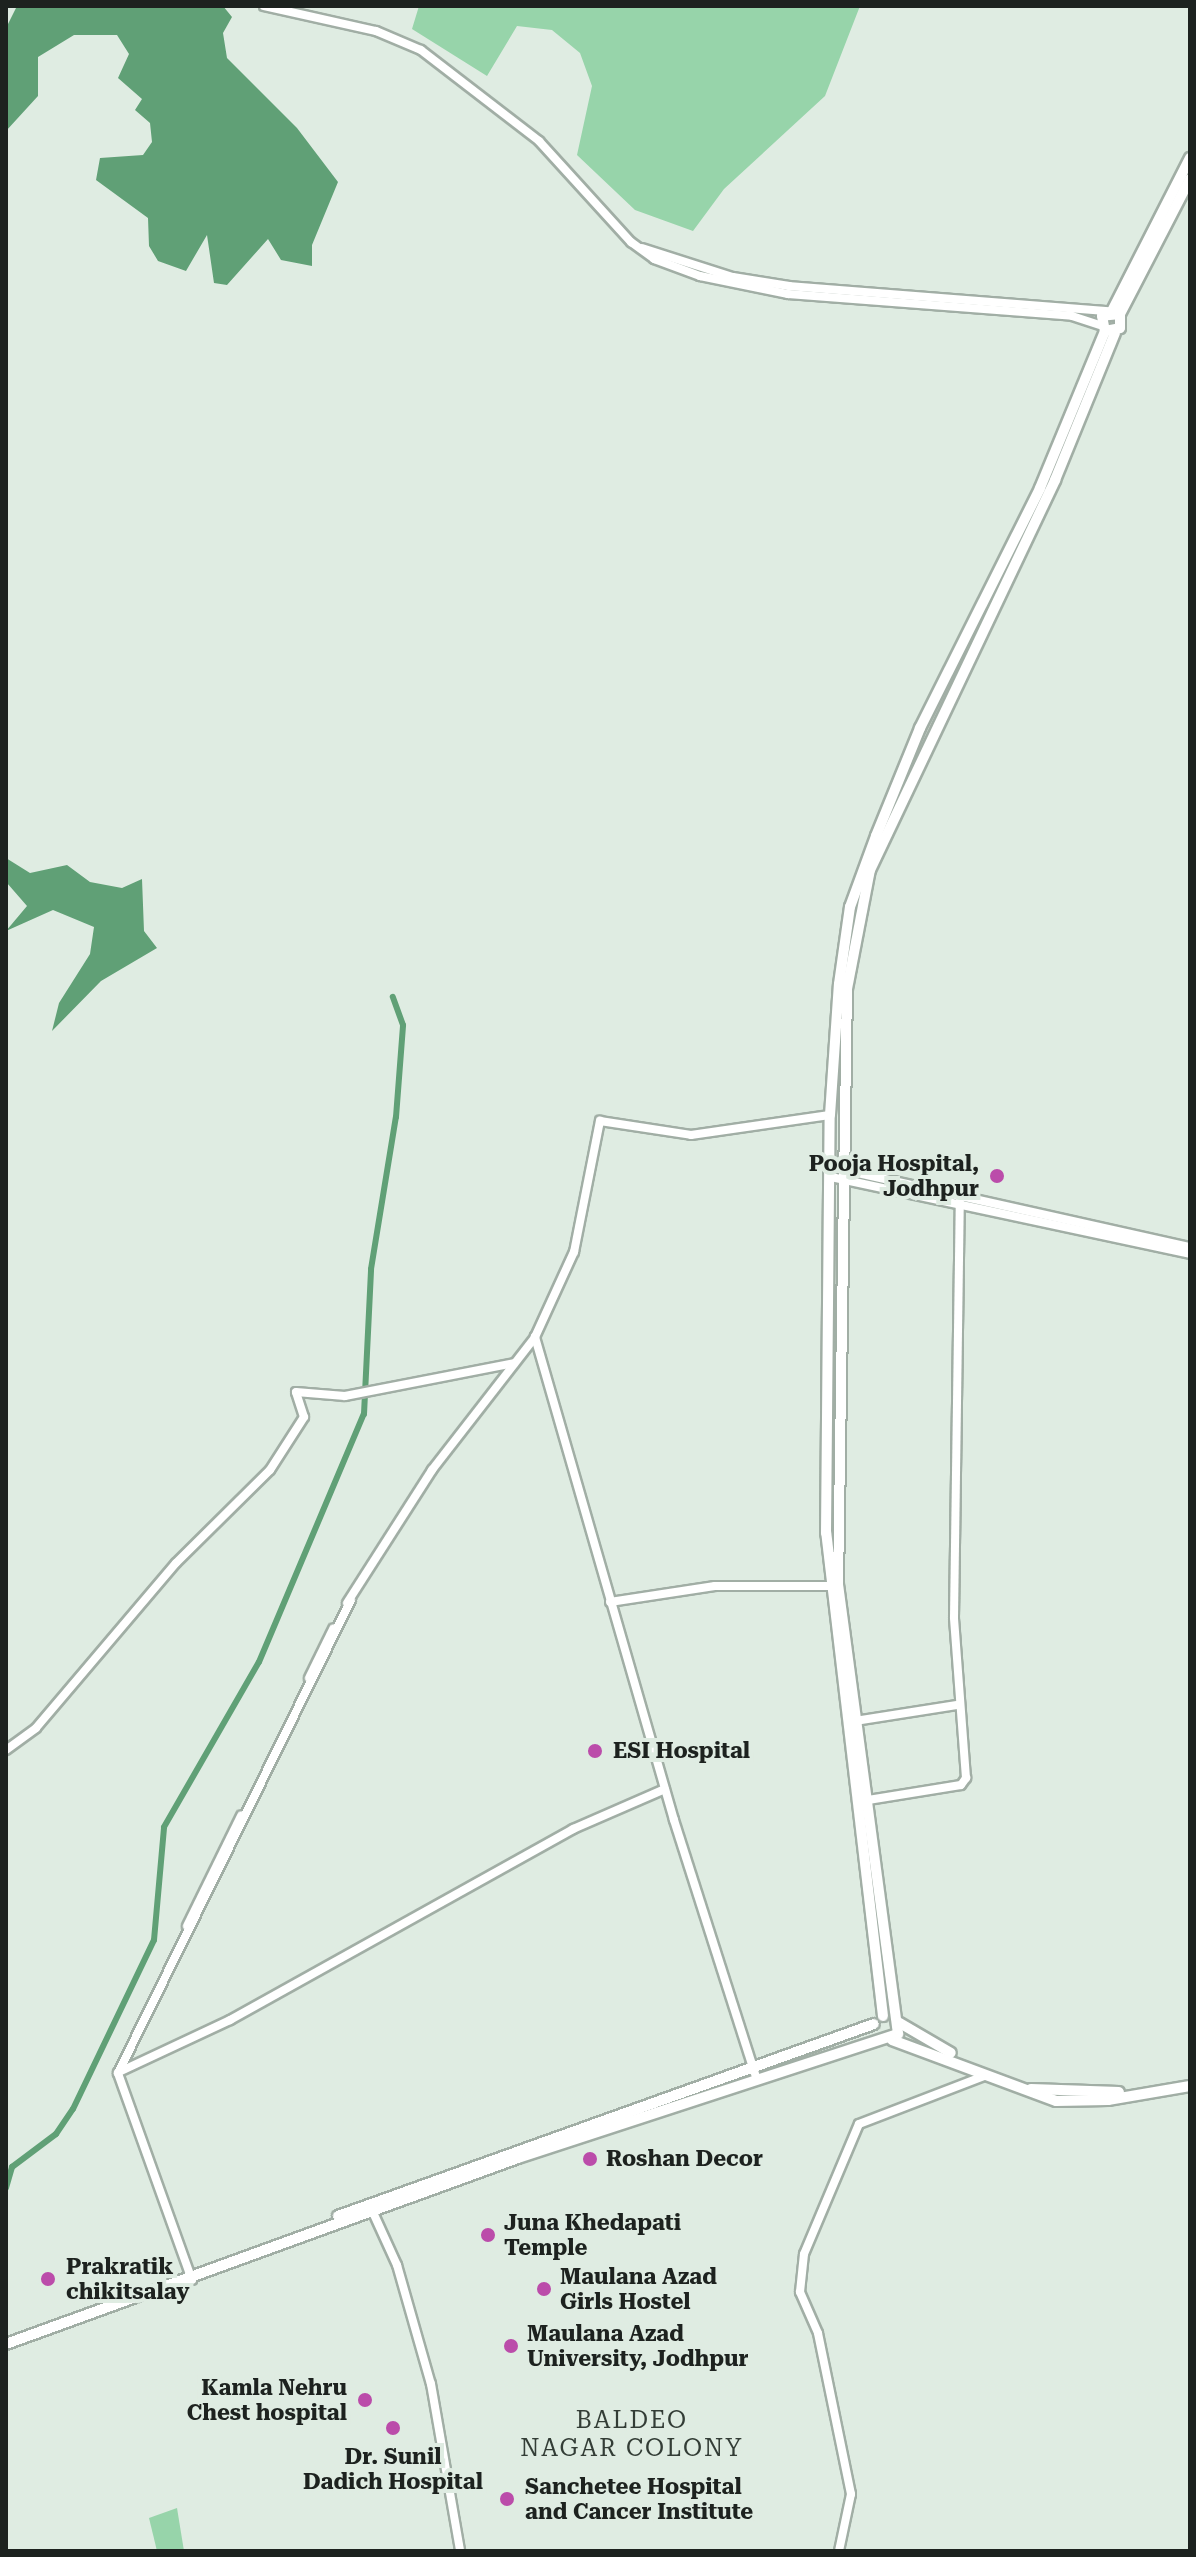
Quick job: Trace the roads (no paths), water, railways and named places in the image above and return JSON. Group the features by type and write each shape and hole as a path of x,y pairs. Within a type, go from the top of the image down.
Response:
{"main road":[{"path":"863,1801 834,1586 836,1173 847,989 870,870 1055,480 1113,312 1190,158"},
{"path":"836,1173 830,1115 850,907 920,728 1040,488 1113,312 1190,179"},
{"path":"834,1586 855,1721 888,2040"},
{"path":"755,2073 886,2019"},
{"path":"886,2019 875,2035 1056,2101 1108,2100 1190,2083"},
{"path":"886,2019 944,2050 1053,2093 1125,2092 1190,2083"},
{"path":"10,2340 191,2277 371,2207 755,2073 862,2042 888,2040"}],"street":[{"path":"264,6 300,17 376,31 421,50 539,141 641,248 700,276 757,290 1072,316 1107,330"},
{"path":"280,6 300,17"},
{"path":"641,248 774,284 1113,312"},
{"path":"191,2277 118,2073 178,1953 227,1841 351,1600 432,1470 535,1337 574,1252 600,1121 691,1135 830,1115"},
{"path":"836,1173 1190,1254"},
{"path":"836,1173 1190,1247"},
{"path":"863,1801 964,1782 957,1705 960,1201"},
{"path":"535,1337 665,1789 755,2073"},
{"path":"6,1750 36,1728 176,1563 270,1470 304,1417 296,1392 368,1392 515,1362"},
{"path":"610,1602 705,1587 834,1586"},
{"path":"855,1721 957,1705"},
{"path":"118,2073 230,2020 573,1829 665,1789"},
{"path":"839,2551 851,2494 818,2333 800,2292 804,2254 859,2124 984,2076"},
{"path":"371,2207 444,2419 462,2551"}],"waterway":[{"path":"6,2188 12,2167 56,2134 73,2109 154,1940 164,1827 259,1662 364,1414 371,1269 396,1117 403,1025 393,997"}],"place":[{"name":"Pooja Hospital, Jodhpur","path":"997,1176"},
{"name":"ESI Hospital","path":"595,1751"},
{"name":"Roshan Decor","path":"590,2159"},
{"name":"Juna Khedapati Temple","path":"488,2235"},
{"name":"Prakratik chikitsalay","path":"48,2279"},
{"name":"Maulana Azad Girls Hostel","path":"544,2289"},
{"name":"Maulana Azad University, Jodhpur","path":"511,2346"},
{"name":"Kamla Nehru Chest hospital","path":"365,2400"},
{"name":"Dr. Sunil Dadich Hospital","path":"393,2428"},
{"name":"Sanchetee Hospital and Cancer Institute","path":"507,2499"}],"district":[{"name":"BALDEO NAGAR COLONY","path":"632,2435"}]}
